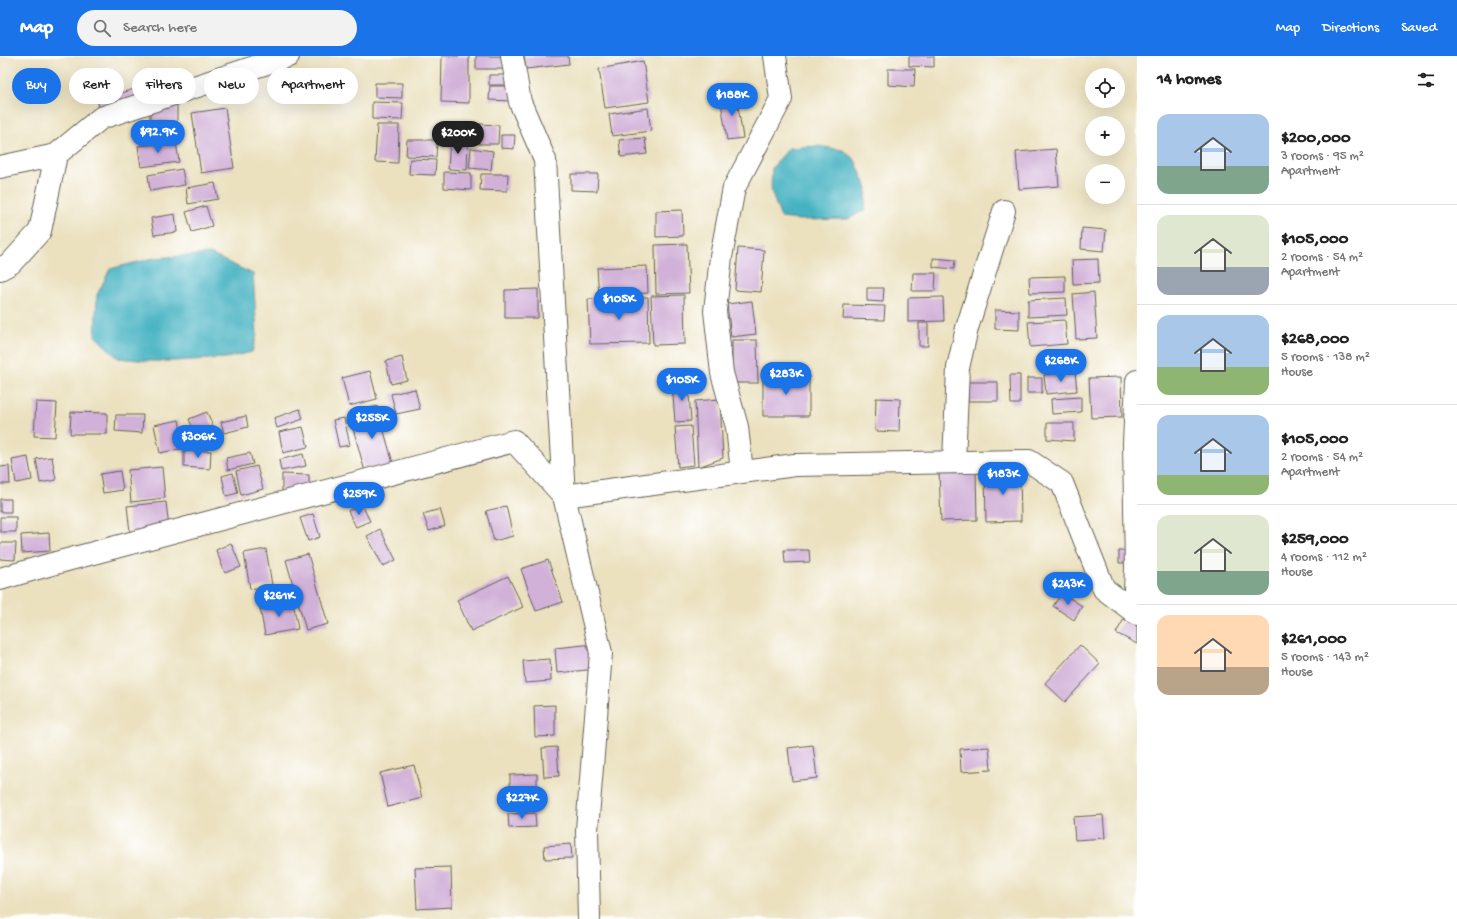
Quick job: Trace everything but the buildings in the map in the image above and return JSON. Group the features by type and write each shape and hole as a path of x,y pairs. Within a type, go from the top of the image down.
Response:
{"street":[{"path":"0,167 56,155 101,118 288,56"},
{"path":"512,56 520,102 545,160 564,496 601,653 587,830 589,919"},
{"path":"742,472 737,427 722,373 715,311 721,257 734,188 781,100 775,56"},
{"path":"0,269 11,263 40,231 56,155"},
{"path":"954,462 958,368 967,328 1004,211"},
{"path":"1136,613 1137,381"},
{"path":"0,579 514,441 564,496"},
{"path":"564,496 795,465 1030,461 1062,483 1104,589 1136,613"}],"water":[{"path":"817,146 843,150 855,160 867,188 865,210 848,219 800,220 781,218 771,191 772,168 789,148"},
{"path":"210,254 253,274 257,335 252,352 226,358 147,361 118,358 95,336 97,295 110,269 154,258"}]}
